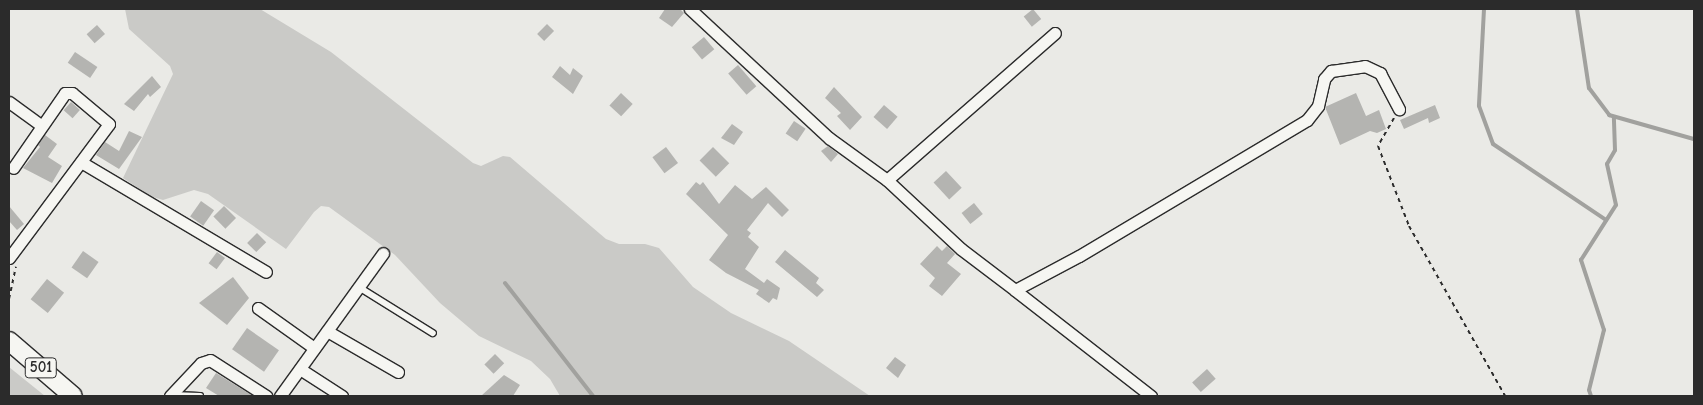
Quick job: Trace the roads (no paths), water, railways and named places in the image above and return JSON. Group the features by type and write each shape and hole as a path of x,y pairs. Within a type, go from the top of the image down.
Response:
{"main road":[{"name":"501","path":"9,341 73,396"}],"street":[{"path":"690,9 829,138 888,180 961,248 1151,396"},
{"path":"888,180 1055,33"},
{"path":"1015,290 1079,256 1307,120 1318,106 1324,79 1330,71 1365,66 1380,73 1399,109"},
{"path":"9,258 109,124 72,93 65,93 13,168"},
{"path":"9,102 41,125"},
{"path":"81,162 266,272"},
{"path":"280,396 383,253"},
{"path":"258,308 314,348"},
{"path":"327,331 398,372"},
{"path":"171,395 201,363 210,360 266,396"},
{"path":"300,368 342,396"}],"lane":[{"path":"359,287 433,333"},
{"path":"171,395 200,396"}],"waterway":[{"path":"1484,9 1479,106 1493,144 1606,220"},
{"path":"1577,9 1589,88 1609,115 1694,139"},
{"path":"1591,396 1589,390 1604,330 1581,260 1616,205 1607,164 1615,150 1614,117"},
{"path":"505,283 593,396"}]}
